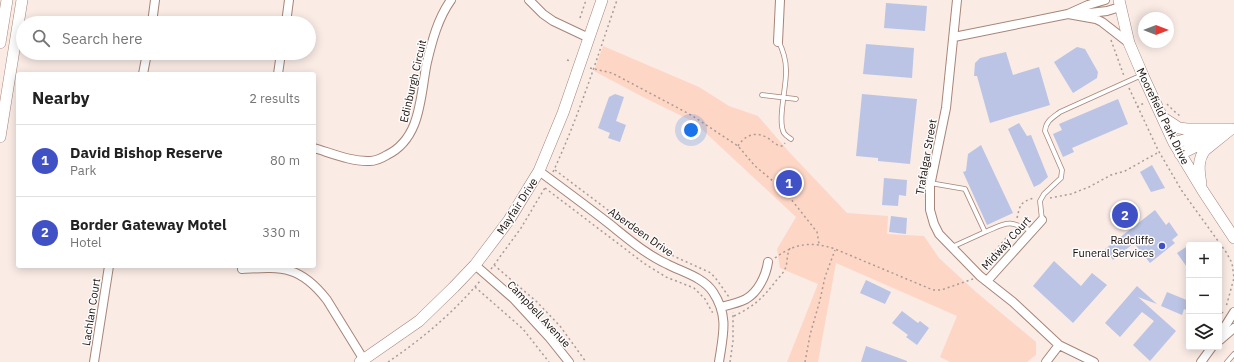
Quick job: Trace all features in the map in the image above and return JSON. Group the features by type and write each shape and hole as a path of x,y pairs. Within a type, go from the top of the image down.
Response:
{"street":[{"path":"0,43 7,0"},
{"path":"19,16 22,0"},
{"path":"153,16 155,0"},
{"path":"287,16 289,0"},
{"name":"Edinburgh Circuit","path":"316,149 355,160 372,161 389,154 401,145 412,132 416,121 427,62 436,30 446,7 451,0"},
{"path":"529,0 543,14 553,21 589,38"},
{"name":"Mayfair Drive","path":"362,361 419,322 454,288 509,220 539,171 563,113 602,0"},
{"path":"778,41 780,0"},
{"name":"Trafalgar Street","path":"957,0 946,108 930,183 929,200 934,224 939,234 983,279 1013,302 1059,345 1094,362"},
{"path":"1068,14 1088,0"},
{"path":"954,37 1068,14 1088,5 1105,0"},
{"name":"Moorefield Park Drive","path":"1068,14 1106,11 1120,3 1129,42 1142,75 1174,143 1234,238"},
{"path":"1068,14 1102,22 1129,42"},
{"path":"0,137 16,37"},
{"path":"143,72 146,60"},
{"path":"278,72 280,60"},
{"path":"1162,118 1179,128 1233,129"},
{"path":"1174,143 1198,135 1233,129"},
{"path":"1180,154 1233,129"},
{"path":"1203,191 1198,170 1202,154 1205,150 1233,129"},
{"name":"Aberdeen Drive","path":"539,171 661,262 704,281 712,291 721,307 724,318 724,332 719,362"},
{"name":"Midway Court","path":"983,279 1042,220"},
{"path":"721,307 747,299 762,281 767,271 768,262"},
{"name":"Campbell Avenue","path":"474,265 514,299 549,336 569,362"},
{"name":"Lachlan Court","path":"94,362 109,268"},
{"path":"242,269 282,268 298,273 307,279 327,300 362,361"},
{"path":"1222,331 1234,312"},
{"path":"1222,338 1234,328"},
{"path":"1046,362 1059,345"},
{"path":"1201,362 1210,350"}],"lane":[{"path":"778,41 783,52 786,66 782,127 786,136 791,139"},
{"path":"1042,220 1040,201 1044,194 1061,178 1062,170 1045,131 1048,120 1060,112 1142,75"},
{"path":"762,95 796,99"},
{"path":"930,183 965,189 985,232"},
{"path":"951,247 1006,223 1015,224 1032,231"},
{"path":"1227,362 1234,354"}],"path":[{"path":"580,18 586,0"},
{"path":"593,69 617,0"},
{"path":"1109,36 1126,82 1159,152 1186,197 1226,252 1232,263 1234,278 1228,304 1222,314"},
{"path":"580,64 593,69 612,73 691,114 738,146 755,166 779,186 791,199 817,232 819,244"},
{"path":"1137,107 1153,99"},
{"path":"1167,103 1182,117"},
{"path":"738,146 744,138 755,134 763,136 775,144 783,146 786,136"},
{"path":"768,262 794,246 819,244 835,249 933,290 941,290 983,279 983,265 1013,229 1019,207 1024,201 1034,198 1055,198 1071,194 1089,187 1111,175 1125,171 1159,152"},
{"path":"805,362 810,335 825,277 835,249"},
{"path":"388,362 440,321 475,287 494,264 537,302 560,326 586,362"},
{"path":"475,287 523,329 549,362"}],"shaded area":[{"path":"603,46 699,87 729,106 758,116 790,153 847,213 888,216 887,234 924,236 939,258 976,292 1036,342 1036,355 1027,362 950,362 940,357 957,316 836,263 818,362 787,362 818,284 780,268 777,249 796,217 694,122 594,71"}],"building":[{"path":"886,3 927,6 925,31 884,28"},
{"path":"866,44 914,48 912,78 863,74"},
{"path":"1077,47 1085,49 1098,72 1097,78 1073,93 1054,62"},
{"path":"1006,52 1013,75 1039,67 1050,105 990,123 977,76 974,76 975,63 980,58"},
{"path":"615,94 624,97 616,121 626,125 620,142 608,138 610,133 598,128 609,97"},
{"path":"862,94 917,99 910,164 878,161 878,158 856,156"},
{"path":"1118,99 1128,124 1072,148 1074,152 1063,157 1053,134 1062,130 1059,124"},
{"path":"1019,123 1027,136 1031,135 1048,177 1034,187 1008,129"},
{"path":"981,145 1013,213 987,225 963,172 966,171 968,154"},
{"path":"1152,165 1165,188 1151,192 1140,172"},
{"path":"884,178 907,180 906,196 899,195 898,206 882,205"},
{"path":"1155,210 1166,225 1169,222 1178,235 1172,240 1175,243 1150,263 1134,243 1113,260 1105,249"},
{"path":"891,216 907,218 906,234 889,232"},
{"path":"1186,247 1186,266 1177,253"},
{"path":"1054,261 1081,286 1092,273 1107,285 1073,323 1033,286"},
{"path":"866,280 891,292 885,304 860,293"},
{"path":"1137,286 1157,304 1138,297 1176,331 1150,361 1133,345 1154,321 1142,312 1120,337 1105,323"},
{"path":"1167,292 1186,300 1186,310 1184,309 1182,315 1161,306"},
{"path":"902,311 918,323 920,321 929,328 917,345 906,337 908,335 892,323"},
{"path":"866,346 907,361 907,362 861,362"}],"place":[{"name":"David Bishop Reserve","path":"789,183"},
{"name":"Border Gateway Motel","path":"1125,215"},
{"name":"Radcliffe Funeral Services","path":"1162,246"}]}
